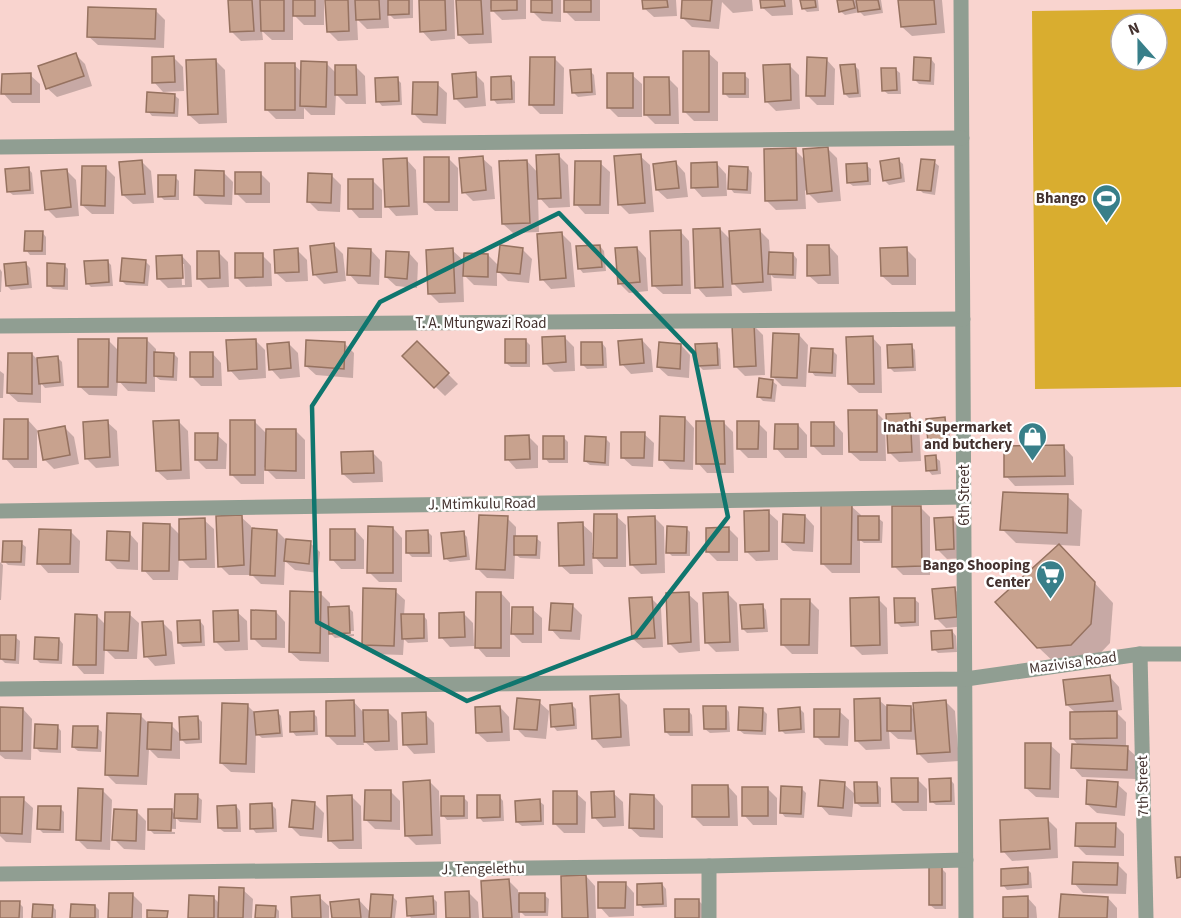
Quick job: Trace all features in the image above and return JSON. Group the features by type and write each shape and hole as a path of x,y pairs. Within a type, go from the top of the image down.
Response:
{"street":[{"name":"6th Street","path":"961,0 966,918"},
{"path":"0,147 962,138"},
{"name":"T. A. Mtungwazi Road","path":"0,326 963,319"},
{"name":"J. Mtimkulu Road","path":"0,512 964,496"},
{"name":"Mazivisa Road","path":"0,689 966,679 1140,654 1181,654"},
{"name":"7th Street","path":"1140,654 1146,918"},
{"name":"J. Tengelethu","path":"0,874 709,866 966,860"},
{"path":"709,866 709,918"}],"highlighted area":[{"path":"559,213 694,353 728,517 636,636 467,701 317,622 312,406 380,302"}],"shaded area":[{"name":"Bhango","path":"1181,9 1181,387 1035,389 1032,11"}],"building":[{"path":"228,0 252,0 254,31 230,32"},
{"path":"260,0 284,0 284,31 261,31"},
{"path":"293,0 315,0 315,16 293,16"},
{"path":"325,0 348,0 349,31 327,32"},
{"path":"355,0 379,0 380,19 356,20"},
{"path":"388,0 409,0 409,14 388,15"},
{"path":"419,0 445,0 446,30 420,32"},
{"path":"456,0 481,0 483,34 458,35"},
{"path":"491,0 517,0 517,10 491,11"},
{"path":"531,0 552,0 552,13 531,12"},
{"path":"564,0 591,0 591,12 564,12"},
{"path":"642,0 667,0 668,7 643,9"},
{"path":"682,0 712,0 710,21 681,18"},
{"path":"760,0 784,0 785,6 761,8"},
{"path":"800,0 815,0 816,7 802,9"},
{"path":"837,0 853,0 855,8 839,12"},
{"path":"856,0 878,0 880,9 858,12"},
{"path":"898,0 934,0 936,24 901,27"},
{"path":"88,7 156,9 155,39 87,37"},
{"path":"683,51 709,51 709,112 683,112"},
{"path":"76,53 84,76 46,89 38,66"},
{"path":"174,56 175,82 152,83 152,57"},
{"path":"530,57 555,57 554,105 529,105"},
{"path":"807,57 827,58 825,96 806,96"},
{"path":"914,57 931,58 930,81 913,80"},
{"path":"216,59 218,114 188,115 186,60"},
{"path":"301,61 327,62 326,107 300,106"},
{"path":"265,63 295,63 295,110 265,110"},
{"path":"790,64 791,100 765,102 763,65"},
{"path":"855,64 858,93 844,94 840,65"},
{"path":"335,65 356,65 357,95 335,95"},
{"path":"881,68 896,68 897,90 882,91"},
{"path":"591,69 592,92 572,93 570,70"},
{"path":"476,72 477,97 454,99 452,74"},
{"path":"31,73 31,94 1,94 2,74"},
{"path":"607,73 633,73 633,108 607,108"},
{"path":"723,73 745,73 745,94 723,94"},
{"path":"511,76 512,99 491,100 491,77"},
{"path":"398,77 399,101 376,102 375,78"},
{"path":"644,77 669,77 670,115 644,115"},
{"path":"413,82 438,82 437,115 412,114"},
{"path":"147,92 175,94 174,113 146,112"},
{"path":"828,147 832,191 807,194 803,149"},
{"path":"796,148 797,200 765,201 764,149"},
{"path":"559,154 561,198 538,199 536,155"},
{"path":"641,154 645,203 618,205 614,156"},
{"path":"483,156 486,190 462,193 459,158"},
{"path":"424,157 449,157 449,202 424,202"},
{"path":"407,158 409,206 385,207 383,159"},
{"path":"899,158 901,178 883,181 880,161"},
{"path":"921,159 935,160 931,191 917,190"},
{"path":"142,160 145,194 122,195 119,162"},
{"path":"527,160 530,223 502,224 499,161"},
{"path":"575,161 601,161 600,205 574,205"},
{"path":"676,161 679,188 656,190 653,164"},
{"path":"717,162 718,187 691,188 691,163"},
{"path":"867,163 868,181 847,183 846,164"},
{"path":"82,166 106,166 105,206 81,205"},
{"path":"729,166 748,167 747,190 728,189"},
{"path":"29,167 30,190 7,192 5,169"},
{"path":"67,169 71,207 45,210 41,171"},
{"path":"195,170 224,171 224,196 194,195"},
{"path":"235,172 261,172 261,194 235,194"},
{"path":"308,173 332,174 331,203 307,202"},
{"path":"158,175 176,175 175,196 158,197"},
{"path":"348,179 373,179 373,209 348,209"},
{"path":"720,228 723,287 695,288 693,229"},
{"path":"760,229 763,282 732,284 729,231"},
{"path":"681,230 682,285 652,286 650,231"},
{"path":"25,231 43,231 42,251 24,251"},
{"path":"562,232 566,278 540,280 537,234"},
{"path":"334,243 337,272 313,275 310,246"},
{"path":"500,245 523,248 520,274 497,272"},
{"path":"600,245 602,267 578,269 576,246"},
{"path":"807,245 829,245 830,275 807,276"},
{"path":"637,247 640,282 618,284 615,248"},
{"path":"907,247 908,276 881,276 880,248"},
{"path":"298,248 299,272 275,273 274,250"},
{"path":"348,248 371,249 370,276 347,275"},
{"path":"453,248 455,293 428,294 426,250"},
{"path":"197,251 219,251 220,278 197,279"},
{"path":"386,251 409,252 407,279 385,277"},
{"path":"769,252 793,253 793,275 768,274"},
{"path":"235,253 263,253 263,277 235,278"},
{"path":"464,253 488,254 488,277 463,276"},
{"path":"182,255 183,278 157,279 156,256"},
{"path":"122,258 146,260 144,283 120,281"},
{"path":"108,260 109,282 86,284 84,261"},
{"path":"26,262 28,284 6,286 4,264"},
{"path":"47,263 65,264 64,286 47,286"},
{"path":"754,324 756,366 734,367 732,325"},
{"path":"773,333 799,334 797,378 771,377"},
{"path":"565,336 566,362 543,364 542,337"},
{"path":"873,336 874,384 848,384 846,337"},
{"path":"118,338 147,338 146,383 117,382"},
{"path":"78,339 109,339 108,387 78,387"},
{"path":"256,339 257,369 228,371 226,340"},
{"path":"505,339 526,339 526,363 505,363"},
{"path":"642,339 644,363 620,365 618,341"},
{"path":"306,340 345,342 344,369 305,366"},
{"path":"417,341 449,373 434,388 402,356"},
{"path":"289,342 291,368 269,370 267,344"},
{"path":"581,342 602,342 603,365 581,365"},
{"path":"659,342 681,344 680,369 657,367"},
{"path":"717,343 718,365 697,366 695,344"},
{"path":"912,344 913,367 888,368 887,345"},
{"path":"811,348 833,349 832,373 809,372"},
{"path":"154,352 174,353 173,377 154,376"},
{"path":"190,352 213,352 213,377 190,377"},
{"path":"8,353 32,353 32,394 7,393"},
{"path":"58,356 60,382 39,384 37,358"},
{"path":"759,378 773,380 771,398 757,397"},
{"path":"848,410 877,410 877,452 849,452"},
{"path":"910,413 912,452 888,453 886,414"},
{"path":"660,416 685,417 684,461 659,460"},
{"path":"945,417 947,441 928,443 926,419"},
{"path":"4,419 28,419 28,459 3,459"},
{"path":"108,420 110,457 85,459 83,422"},
{"path":"179,420 181,470 156,471 153,421"},
{"path":"230,420 255,420 255,475 230,475"},
{"path":"696,421 724,421 725,464 696,464"},
{"path":"737,421 759,421 758,449 737,449"},
{"path":"811,422 834,422 834,446 811,446"},
{"path":"775,424 798,424 798,449 774,449"},
{"path":"65,426 70,455 43,460 38,431"},
{"path":"266,429 296,429 296,471 265,470"},
{"path":"621,432 645,432 644,458 621,458"},
{"path":"195,433 218,433 217,460 195,460"},
{"path":"529,435 530,459 505,460 505,436"},
{"path":"543,436 564,436 564,459 543,459"},
{"path":"585,436 606,437 605,463 584,461"},
{"path":"1064,445 1065,476 1004,477 1004,446"},
{"path":"373,451 374,473 342,474 341,452"},
{"path":"936,455 937,470 926,471 925,456"},
{"path":"1003,492 1068,494 1067,533 1000,530"},
{"path":"821,504 852,504 851,564 821,564"},
{"path":"892,506 921,506 922,566 892,567"},
{"path":"769,510 769,551 745,552 744,511"},
{"path":"594,514 617,514 617,558 593,558"},
{"path":"783,514 805,515 804,543 782,542"},
{"path":"242,515 244,565 218,567 216,516"},
{"path":"479,515 508,516 505,570 476,569"},
{"path":"655,516 656,564 630,565 628,517"},
{"path":"858,516 879,516 879,540 858,540"},
{"path":"953,517 954,549 936,550 934,518"},
{"path":"205,518 206,559 179,560 179,519"},
{"path":"583,522 584,565 559,566 558,523"},
{"path":"143,523 170,524 169,571 142,571"},
{"path":"368,526 393,527 393,573 367,573"},
{"path":"667,526 687,527 686,553 666,553"},
{"path":"729,527 729,552 706,552 706,528"},
{"path":"252,528 277,530 275,576 250,575"},
{"path":"39,529 71,530 70,564 37,564"},
{"path":"330,529 355,529 355,560 330,560"},
{"path":"428,530 429,553 406,553 406,531"},
{"path":"107,531 130,532 129,561 106,560"},
{"path":"464,531 466,556 444,559 441,533"},
{"path":"514,536 537,536 536,555 514,555"},
{"path":"286,539 311,541 309,564 284,561"},
{"path":"3,541 22,541 21,562 2,562"},
{"path":"1059,544 1095,582 1091,624 1071,645 1037,648 995,602"},
{"path":"955,587 957,617 935,619 932,589"},
{"path":"363,588 396,589 394,646 362,645"},
{"path":"290,591 321,592 320,653 289,652"},
{"path":"476,592 501,592 501,648 475,648"},
{"path":"689,592 691,642 668,644 666,593"},
{"path":"728,592 730,642 705,643 703,593"},
{"path":"652,597 655,638 632,639 629,598"},
{"path":"879,597 880,645 851,646 850,598"},
{"path":"894,598 915,598 915,622 895,623"},
{"path":"781,599 810,599 809,645 781,645"},
{"path":"551,603 573,604 571,631 549,630"},
{"path":"763,604 764,628 742,629 740,605"},
{"path":"349,606 350,633 329,634 328,607"},
{"path":"512,607 533,607 533,634 511,634"},
{"path":"238,610 239,641 214,642 213,611"},
{"path":"251,610 276,611 276,639 251,639"},
{"path":"105,612 130,612 128,651 104,650"},
{"path":"464,612 465,637 439,638 439,613"},
{"path":"75,614 97,615 96,665 73,665"},
{"path":"401,614 424,614 424,638 402,639"},
{"path":"200,620 201,642 178,643 177,621"},
{"path":"163,621 166,655 144,657 142,622"},
{"path":"952,630 953,648 932,650 931,631"},
{"path":"0,635 16,635 15,660 0,659"},
{"path":"35,637 59,638 58,660 34,659"},
{"path":"1110,675 1113,701 1066,705 1063,680"},
{"path":"619,694 621,737 592,739 590,696"},
{"path":"517,698 540,700 537,730 514,729"},
{"path":"880,698 881,740 855,741 854,699"},
{"path":"354,700 355,736 326,736 326,701"},
{"path":"946,700 950,752 917,754 913,703"},
{"path":"222,703 248,704 246,764 220,763"},
{"path":"572,703 574,725 551,727 550,705"},
{"path":"887,705 911,706 911,731 887,731"},
{"path":"500,706 502,732 476,733 475,707"},
{"path":"703,706 726,706 726,729 704,729"},
{"path":"0,707 23,708 22,751 0,751"},
{"path":"739,707 763,708 762,731 738,730"},
{"path":"800,707 801,729 779,731 778,709"},
{"path":"664,709 689,709 689,732 665,732"},
{"path":"814,709 840,709 839,737 814,737"},
{"path":"278,710 280,733 256,735 254,712"},
{"path":"363,710 388,710 389,741 364,742"},
{"path":"314,711 314,731 290,732 290,712"},
{"path":"1117,711 1117,738 1070,739 1070,712"},
{"path":"426,712 427,744 403,745 402,713"},
{"path":"107,713 141,714 138,776 105,775"},
{"path":"198,716 199,739 180,740 179,717"},
{"path":"148,722 172,723 171,750 147,749"},
{"path":"35,724 58,725 57,749 34,748"},
{"path":"73,726 98,726 97,748 72,747"},
{"path":"1025,743 1051,743 1050,789 1025,788"},
{"path":"1072,744 1128,746 1127,770 1071,768"},
{"path":"891,778 918,778 918,802 892,802"},
{"path":"951,778 951,801 930,802 929,779"},
{"path":"430,780 432,835 405,836 403,782"},
{"path":"820,780 845,782 843,808 818,806"},
{"path":"1087,780 1118,782 1116,807 1086,804"},
{"path":"854,782 877,782 878,803 855,803"},
{"path":"692,785 728,785 729,817 692,817"},
{"path":"781,786 802,787 801,814 780,813"},
{"path":"742,787 768,787 768,816 742,816"},
{"path":"78,788 103,789 101,841 76,840"},
{"path":"365,790 391,790 391,821 364,820"},
{"path":"553,791 577,791 577,824 553,824"},
{"path":"614,791 615,817 592,818 591,792"},
{"path":"175,794 198,794 197,819 174,818"},
{"path":"630,794 654,795 654,829 629,828"},
{"path":"352,795 353,840 328,841 327,796"},
{"path":"477,795 500,795 500,817 477,818"},
{"path":"441,796 464,796 464,816 441,816"},
{"path":"0,797 24,797 22,834 0,833"},
{"path":"540,799 541,821 516,822 515,801"},
{"path":"292,800 315,802 313,829 289,827"},
{"path":"272,803 273,828 250,829 250,804"},
{"path":"236,805 237,828 218,828 217,806"},
{"path":"38,806 61,806 60,830 37,829"},
{"path":"114,809 137,810 136,841 112,840"},
{"path":"148,809 172,809 171,831 148,830"},
{"path":"1048,818 1050,849 1001,852 1000,820"},
{"path":"1076,823 1116,823 1115,847 1075,846"},
{"path":"1175,857 1181,857 1181,877 1177,878"},
{"path":"1073,862 1118,863 1117,885 1072,884"},
{"path":"929,867 942,867 942,905 929,905"},
{"path":"1028,867 1028,884 1001,886 1001,869"},
{"path":"586,875 588,918 562,918 561,876"},
{"path":"509,879 512,918 483,918 481,881"},
{"path":"598,882 626,882 625,908 598,908"},
{"path":"662,883 663,904 637,905 637,884"},
{"path":"219,887 244,888 243,918 218,918"},
{"path":"469,891 470,918 446,918 445,892"},
{"path":"109,893 133,893 132,918 108,918"},
{"path":"519,893 545,893 545,912 519,912"},
{"path":"371,894 393,895 391,918 369,918"},
{"path":"1061,894 1108,897 1107,918 1059,918"},
{"path":"189,895 214,896 214,918 188,918"},
{"path":"320,895 321,918 292,918 291,897"},
{"path":"433,896 434,914 407,916 406,898"},
{"path":"1028,896 1028,918 1003,918 1003,897"},
{"path":"359,899 361,918 332,918 330,902"},
{"path":"675,899 699,899 699,918 675,918"},
{"path":"0,901 20,901 19,918 0,918"},
{"path":"33,904 53,905 52,918 32,918"},
{"path":"71,904 95,905 95,918 70,918"},
{"path":"256,905 276,906 275,918 255,918"},
{"path":"147,910 168,911 167,918 147,918"}],"place":[{"name":"Bhango","path":"1107,224"},
{"name":"Inathi Supermarket and butchery","path":"1033,462"},
{"name":"Bango Shooping Center","path":"1051,600"}]}
